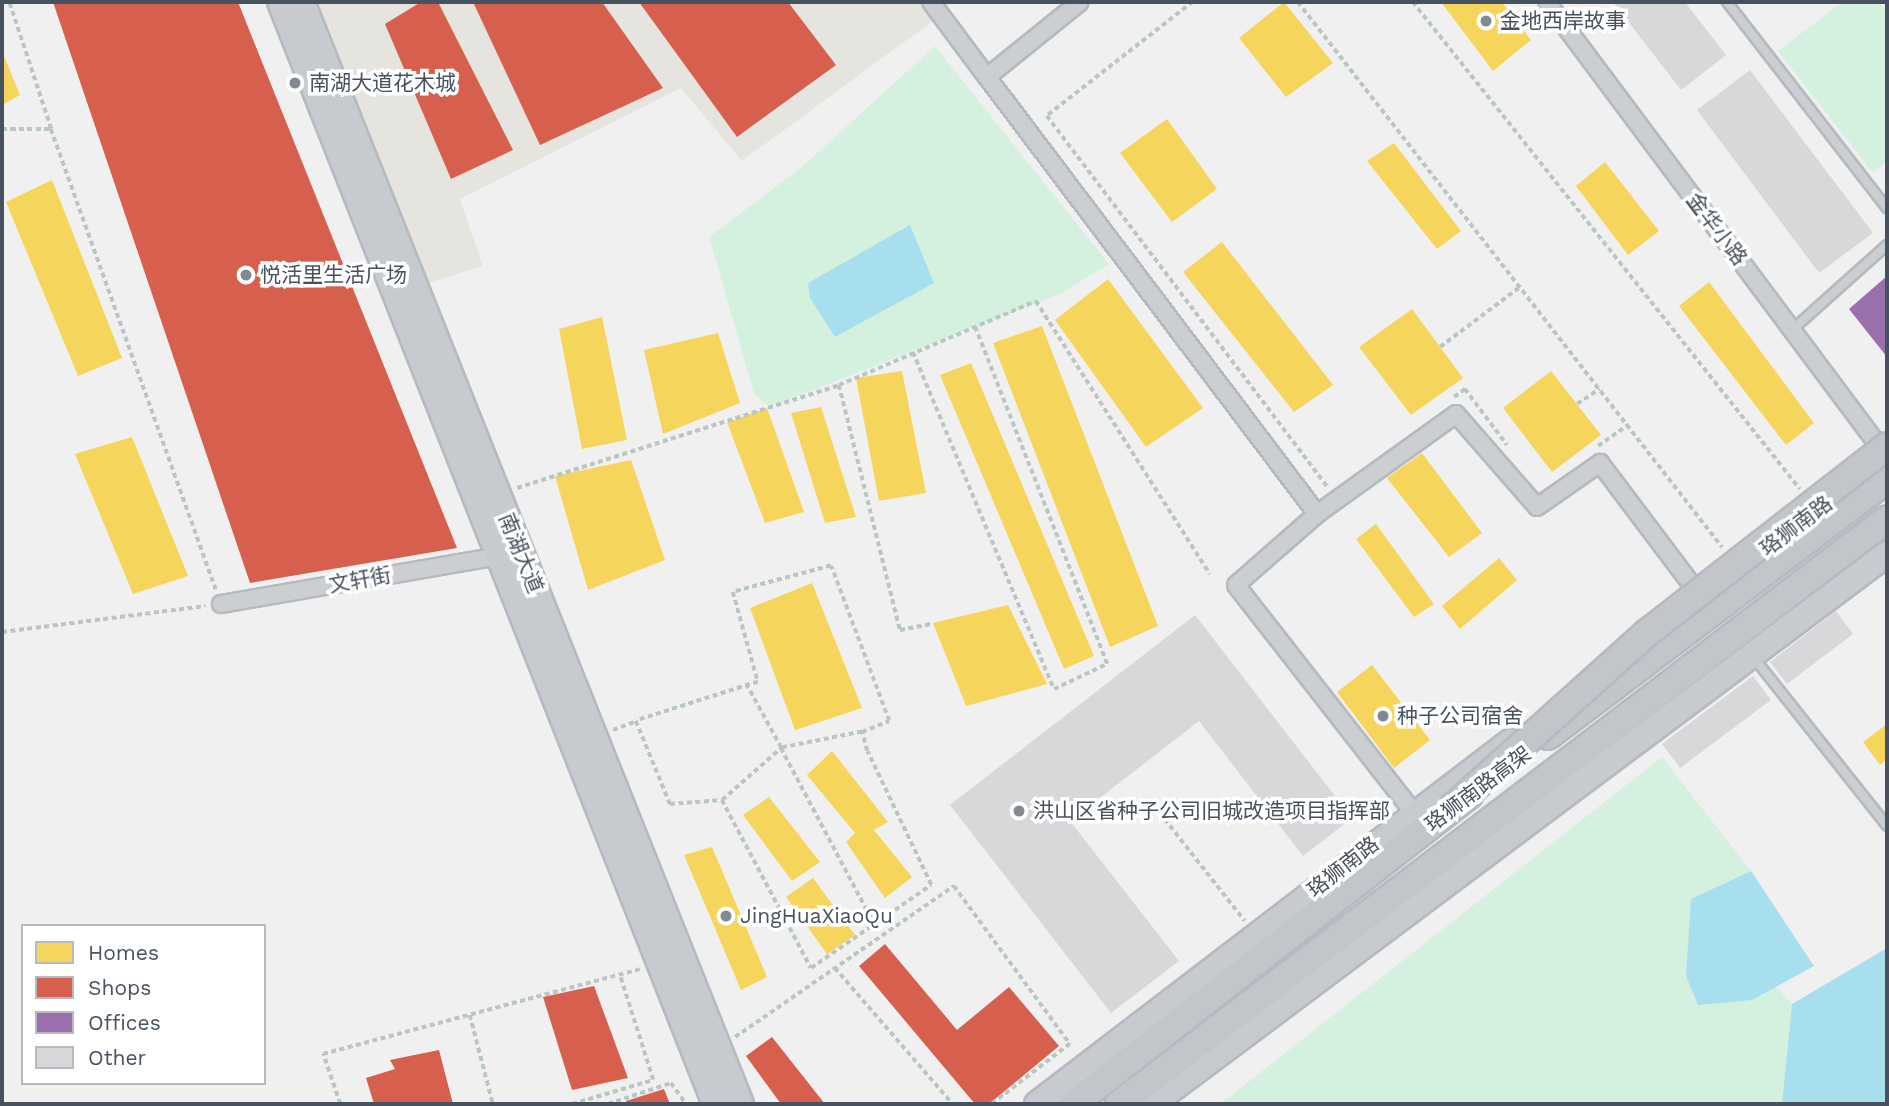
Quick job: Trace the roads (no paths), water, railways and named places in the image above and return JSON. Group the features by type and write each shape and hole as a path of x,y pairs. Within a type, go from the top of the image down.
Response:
{"highway":[{"path":"1453,807 1698,593 1887,446"},
{"name":"珞狮南路高架","path":"1074,1104 1453,807 1887,480"},
{"name":"珞狮南路高架","path":"1119,1104 1887,519"}],"main road":[{"name":"南湖大道","path":"280,2 715,1104"},
{"name":"南湖大道","path":"302,2 741,1104"},
{"name":"珞狮南路","path":"1037,1104 1414,813 1887,457"},
{"path":"1152,1104 1887,554"}],"street":[{"path":"930,2 1317,514"},
{"path":"988,77 1080,2"},
{"name":"金华小路","path":"1547,2 1887,457"},
{"path":"1414,813 1236,584 1317,514 1455,414 1537,507 1600,463 1698,593"},
{"name":"文轩街","path":"221,604 498,556"}],"lane":[{"path":"1727,2 1887,208"},
{"path":"1792,330 1887,245"},
{"path":"1752,655 1887,826"}],"water":[{"path":"910,225 934,283 835,337 810,298 808,283"},
{"path":"1751,871 1814,966 1752,1000 1698,1005 1686,976 1691,899"},
{"path":"1887,948 1887,1104 1782,1104 1792,1004"}],"place":[{"name":"金地西岸故事","path":"1486,21"},
{"name":"南湖大道花木城","path":"295,83"},
{"name":"悦活里生活广场","path":"246,275"},
{"name":"种子公司宿舍","path":"1383,716"},
{"name":"洪山区省种子公司旧城改造项目指挥部","path":"1019,811"},
{"name":"JingHuaXiaoQu","path":"726,916"}]}
